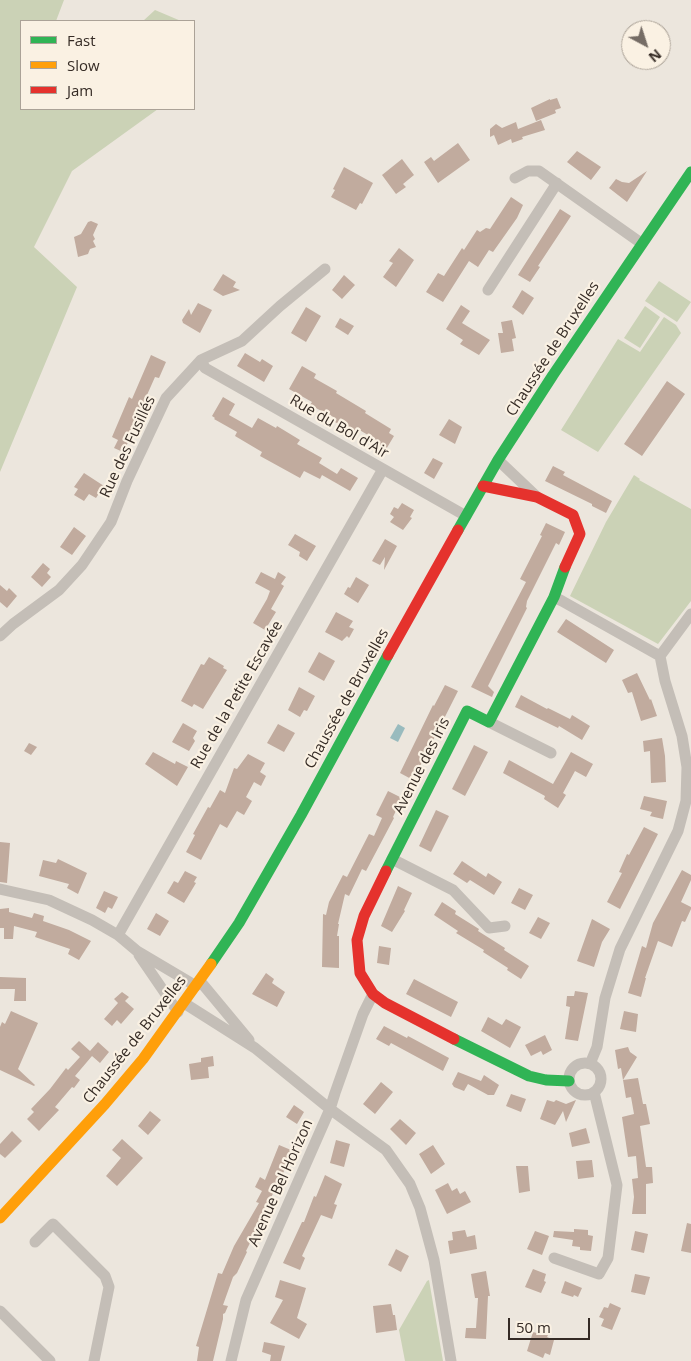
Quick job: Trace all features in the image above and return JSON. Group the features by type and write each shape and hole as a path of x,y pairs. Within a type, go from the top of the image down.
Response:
{"main road":[{"name":"Chaussée de Bruxelles","path":"0,1218 105,1104 143,1059 198,984 239,923 301,814 419,597 498,460 553,374 691,172"},
{"path":"484,486 537,497 573,515 580,534 562,573 554,598 489,722"},
{"name":"Avenue des Iris","path":"489,722 467,711 364,916 357,940 360,973 373,994 385,1003 425,1024 529,1076 546,1080 569,1081"}],"street":[{"path":"515,178 528,171 539,171 641,243"},
{"path":"488,290 557,183"},
{"name":"Rue des Fusillés","path":"0,636 59,590 82,566 111,522 126,481 166,398 201,360 242,341 280,306 325,269"},
{"name":"Rue du Bol d'Air","path":"201,360 205,368 466,516"},
{"path":"498,460 537,497"},
{"name":"Rue de la Petite Escavée","path":"118,935 383,469"},
{"path":"554,598 660,656"},
{"path":"590,1064 597,1047 605,998 620,949 678,831 686,801 687,767 682,736 665,682 660,656 691,614"},
{"path":"489,722 551,754"},
{"path":"392,860 453,890 489,928 505,926"},
{"path":"0,889 49,900 92,920 118,935 137,951 181,1008"},
{"name":"Avenue Bel Horizon","path":"137,951 198,984 255,1048 330,1109 246,1300 231,1361"},
{"path":"373,994 363,1014 330,1109 386,1150 410,1184 420,1208 434,1260 451,1361"},
{"name":"Avenue Bel Horizon","path":"181,1008 255,1048"},
{"path":"580,1064 590,1064 596,1068 600,1076 600,1083 594,1092 582,1095 577,1093 571,1086 569,1081 570,1075 580,1064"},
{"path":"554,1258 599,1274 608,1258 617,1185 594,1092"},
{"path":"35,1242 53,1224 105,1276 109,1287 94,1361"},
{"path":"0,1312 50,1361"}],"green space":[{"path":"0,0 64,0 56,20 20,20 20,110 157,110 72,171 34,247 77,287 0,472"},
{"path":"155,10 179,20 144,20"},
{"path":"659,281 691,302 677,322 645,301"},
{"path":"645,306 660,317 640,348 624,338"},
{"path":"664,317 676,325 681,333 598,452 561,430 618,339 640,352"},
{"path":"634,475 639,480 691,509 691,601 658,644 570,596 606,522"},
{"path":"429,1280 443,1361 405,1361 399,1330"}],"water":[{"path":"398,724 405,728 398,742 390,738"}],"building":[{"path":"557,98 561,108 555,110 556,113 536,121 531,108 550,99"},
{"path":"541,120 545,130 522,137 523,139 512,143 511,139 498,145 494,135 490,137 490,129 496,124 502,128 516,122 518,129"},
{"path":"458,143 470,160 438,183 424,162 431,157 434,161"},
{"path":"577,151 601,167 591,180 567,162"},
{"path":"402,159 414,175 403,184 406,187 396,194 382,175"},
{"path":"344,167 373,183 362,204 360,203 356,210 331,197"},
{"path":"647,171 627,202 609,188 616,179 629,183"},
{"path":"511,197 523,205 517,218 493,252 489,250 478,267 469,261 443,302 426,292 438,273 444,276 462,248 464,250 477,230 480,232 486,228 490,229"},
{"path":"560,209 571,216 538,266 540,267 530,282 518,275"},
{"path":"91,221 98,224 93,235 96,247 90,249 88,254 78,257 74,237 81,234 88,222"},
{"path":"399,248 414,260 396,287 383,277 393,263 389,261"},
{"path":"223,274 236,282 233,287 240,290 223,296 213,290"},
{"path":"344,275 355,285 342,299 332,290"},
{"path":"522,290 534,298 523,315 512,307"},
{"path":"198,303 212,310 200,333 183,323 182,320 189,309 191,315"},
{"path":"461,305 470,311 462,323 490,340 479,355 460,344 463,340 446,329"},
{"path":"306,307 321,316 306,342 291,333"},
{"path":"340,318 354,326 348,335 335,327"},
{"path":"512,320 516,338 512,339 514,351 501,353 498,333 503,333 501,322"},
{"path":"245,353 260,362 262,359 273,366 264,382 237,366"},
{"path":"151,355 166,362 159,378 155,377 143,404 147,406 123,452 114,448 118,440 112,437 129,397 132,399"},
{"path":"302,366 316,374 314,378 337,391 336,393 391,429 389,433 394,436 385,451 377,447 380,442 356,428 354,432 333,421 335,418 310,405 312,402 289,389"},
{"path":"667,381 685,394 642,456 624,444"},
{"path":"223,397 235,404 229,415 252,428 258,418 276,428 277,426 300,440 297,444 322,458 319,463 337,474 341,468 358,478 350,491 322,475 320,479 304,471 300,478 260,456 262,452 235,436 237,432 212,416"},
{"path":"449,419 462,427 455,444 439,435"},
{"path":"433,458 443,463 434,479 424,473"},
{"path":"553,466 565,472 563,475 612,501 606,513 545,481"},
{"path":"84,473 104,486 96,498 89,494 84,501 74,495 78,489 74,487"},
{"path":"402,503 414,510 410,517 412,518 403,530 390,522 394,517 390,514 394,507 398,509"},
{"path":"546,523 565,532 559,545 556,543 527,601 527,608 488,686 494,692 492,697 471,687 526,582 520,579 542,536 540,535"},
{"path":"74,527 86,536 72,555 60,547"},
{"path":"295,534 316,546 307,561 299,556 300,552 288,545"},
{"path":"385,539 397,546 384,570 385,557 380,565 372,561"},
{"path":"43,563 50,569 47,573 51,577 42,587 31,577"},
{"path":"261,572 275,579 278,572 286,577 281,584 284,586 271,609 276,612 265,630 253,623 270,591 255,583"},
{"path":"356,577 369,585 358,603 344,594"},
{"path":"0,585 7,591 9,588 17,596 7,608 0,602"},
{"path":"336,612 353,621 349,627 354,629 349,638 347,636 342,641 325,632"},
{"path":"566,619 614,650 606,663 557,632"},
{"path":"319,652 335,661 324,681 308,672"},
{"path":"209,657 227,670 203,709 194,704 192,707 181,701 201,664 204,665"},
{"path":"637,673 651,699 657,716 641,721 632,692 628,693 622,680"},
{"path":"445,685 458,691 413,780 400,773 433,705"},
{"path":"299,687 315,696 307,711 304,710 300,717 288,710"},
{"path":"521,695 570,719 572,715 590,726 582,740 559,726 558,728 515,707"},
{"path":"183,723 197,731 193,738 195,741 189,751 172,742"},
{"path":"278,724 295,733 284,752 267,743"},
{"path":"662,738 666,782 651,783 650,751 644,752 643,741"},
{"path":"29,743 37,747 31,755 24,751"},
{"path":"474,745 488,752 465,796 452,789"},
{"path":"153,752 175,764 176,761 188,767 177,786 145,764"},
{"path":"571,752 593,764 586,777 575,771 563,793 566,795 558,808 544,799 545,796 503,773 509,760 553,784"},
{"path":"248,754 265,763 260,772 266,776 261,786 254,782 246,797 252,801 244,815 237,811 227,828 220,824 201,860 186,852 195,835 193,834 208,807 210,808 220,790 225,793 234,768 237,769"},
{"path":"388,791 402,798 394,818 366,871 362,869 349,896 345,894 337,936 339,936 339,968 322,967 323,914 326,915 329,902 343,875 347,877 369,834 374,836 382,818 376,815"},
{"path":"644,796 667,801 663,819 650,816 652,812 640,809"},
{"path":"436,810 449,816 431,852 419,846"},
{"path":"644,827 658,834 620,909 607,902 622,873 619,872 627,854 629,855"},
{"path":"0,842 10,843 7,883 0,882"},
{"path":"58,859 87,873 78,894 67,888 69,884 39,876 43,860 56,863"},
{"path":"462,861 486,877 488,873 502,882 494,895 470,880 467,883 453,874"},
{"path":"682,870 691,875 691,880 681,902 691,907 691,909 685,922 682,921 672,947 658,941 645,978 641,997 628,993 642,946 646,948 653,923"},
{"path":"185,871 197,877 194,882 196,883 184,903 167,893 174,881 178,883"},
{"path":"398,886 412,893 405,911 392,932 381,926"},
{"path":"519,888 533,895 525,910 511,903"},
{"path":"104,891 118,897 112,909 108,907 105,913 96,908"},
{"path":"442,902 456,911 455,914 479,929 478,931 529,966 521,979 434,915"},
{"path":"9,908 9,912 32,918 34,913 44,916 43,921 69,930 91,941 79,960 68,954 70,949 35,937 37,932 14,926 13,939 4,939 4,928 0,928 0,909"},
{"path":"156,913 169,921 160,936 147,929"},
{"path":"538,917 550,923 541,939 529,933"},
{"path":"592,919 610,929 602,942 594,967 577,961"},
{"path":"379,946 391,948 389,965 377,963"},
{"path":"266,973 274,979 272,983 285,992 277,1007 252,994"},
{"path":"0,977 26,978 26,1001 14,1001 15,989 0,989"},
{"path":"414,979 458,1002 451,1017 406,994"},
{"path":"575,991 588,993 578,1041 565,1039 570,1007 566,1006 567,996 574,996"},
{"path":"122,992 129,997 125,1001 134,1009 121,1024 117,1020 112,1026 104,1019 118,1003 114,999"},
{"path":"11,1011 38,1023 18,1069 34,1086 0,1070 0,1027 2,1022 5,1024"},
{"path":"624,1011 638,1014 636,1032 620,1029"},
{"path":"488,1017 502,1025 506,1019 521,1027 510,1048 481,1031"},
{"path":"384,1026 407,1038 408,1036 449,1058 443,1071 391,1043 389,1046 376,1039"},
{"path":"545,1035 552,1050 543,1055 541,1051 531,1056 525,1045"},
{"path":"79,1041 90,1051 98,1042 109,1052 100,1063 92,1056 75,1076 80,1080 55,1107 59,1110 39,1131 27,1119 34,1112 31,1109 66,1068 68,1070 80,1057 71,1049"},
{"path":"628,1047 630,1052 637,1057 623,1080 621,1068 618,1069 615,1050"},
{"path":"213,1056 214,1066 208,1067 209,1078 191,1080 189,1064 201,1062 201,1058"},
{"path":"458,1072 481,1081 484,1075 499,1085 494,1095 488,1095 468,1084 464,1091 454,1087 452,1084"},
{"path":"638,1078 643,1104 646,1104 650,1124 640,1126 646,1167 652,1167 653,1183 646,1184 646,1214 632,1214 634,1197 632,1179 638,1178 636,1156 628,1157 622,1117 634,1114 631,1097 626,1098 623,1080"},
{"path":"381,1082 393,1092 375,1114 363,1104"},
{"path":"511,1094 526,1099 521,1112 506,1106"},
{"path":"547,1100 554,1102 556,1100 566,1104 576,1100 566,1122 563,1111 555,1125 540,1119"},
{"path":"294,1105 304,1112 297,1124 286,1117"},
{"path":"150,1111 161,1120 148,1135 138,1126"},
{"path":"400,1119 416,1133 406,1145 390,1129"},
{"path":"586,1128 590,1143 572,1147 569,1133"},
{"path":"12,1131 22,1141 5,1158 0,1154 0,1144"},
{"path":"122,1139 143,1158 117,1186 106,1176 121,1158 112,1150"},
{"path":"336,1140 350,1144 344,1167 330,1163"},
{"path":"279,1145 291,1150 289,1156 291,1157 260,1220 237,1273 233,1277 223,1305 228,1306 223,1314 213,1361 197,1361 199,1347 196,1346 218,1273 222,1274 234,1246 259,1203 256,1202 262,1191 255,1187 260,1177 265,1180"},
{"path":"433,1145 445,1164 431,1174 419,1154"},
{"path":"592,1160 594,1177 578,1179 576,1161"},
{"path":"516,1166 528,1166 530,1191 519,1193"},
{"path":"325,1175 342,1184 334,1204 337,1205 332,1219 321,1215 302,1256 305,1258 300,1270 283,1263"},
{"path":"448,1183 452,1191 457,1188 460,1194 465,1191 471,1202 447,1214 435,1190"},
{"path":"687,1223 691,1224 691,1253 681,1251"},
{"path":"574,1229 588,1230 588,1235 593,1236 591,1251 580,1250 580,1247 572,1246 573,1240 553,1237 554,1231 574,1232"},
{"path":"465,1230 467,1237 475,1235 477,1249 450,1254 448,1241 453,1240 452,1232"},
{"path":"535,1231 549,1236 542,1255 527,1249"},
{"path":"635,1231 648,1234 644,1253 631,1250"},
{"path":"396,1249 409,1256 401,1272 388,1265"},
{"path":"533,1269 546,1274 544,1281 546,1282 541,1293 525,1287"},
{"path":"486,1271 490,1296 488,1296 486,1339 465,1338 466,1328 476,1328 478,1298 475,1298 471,1274"},
{"path":"635,1274 650,1277 645,1295 631,1292"},
{"path":"280,1280 306,1288 297,1318 307,1324 299,1339 270,1323 283,1300 275,1297"},
{"path":"565,1281 582,1288 578,1297 561,1293"},
{"path":"610,1303 621,1308 612,1330 601,1326 604,1319 599,1317 604,1307 608,1308"},
{"path":"391,1304 397,1330 376,1333 373,1306"},
{"path":"533,1332 540,1334 541,1332 554,1340 550,1355 545,1353 543,1358 527,1351"},
{"path":"264,1342 285,1346 281,1361 270,1361 271,1355 262,1352"}],"traffic: fast":[{"path":"458,530 498,460 553,375 691,172"},
{"path":"386,871 467,711 489,722 554,597 565,567"},
{"path":"211,964 239,923 301,815 388,655"},
{"path":"454,1039 529,1076 546,1080 569,1081"}],"traffic: slow":[{"path":"0,1218 105,1104 143,1059 211,964"}],"traffic: jam":[{"path":"483,486 537,497 573,515 580,534 565,567"},
{"path":"388,655 458,530"},
{"path":"386,871 364,916 357,940 360,973 373,994 385,1003 454,1039"}]}
